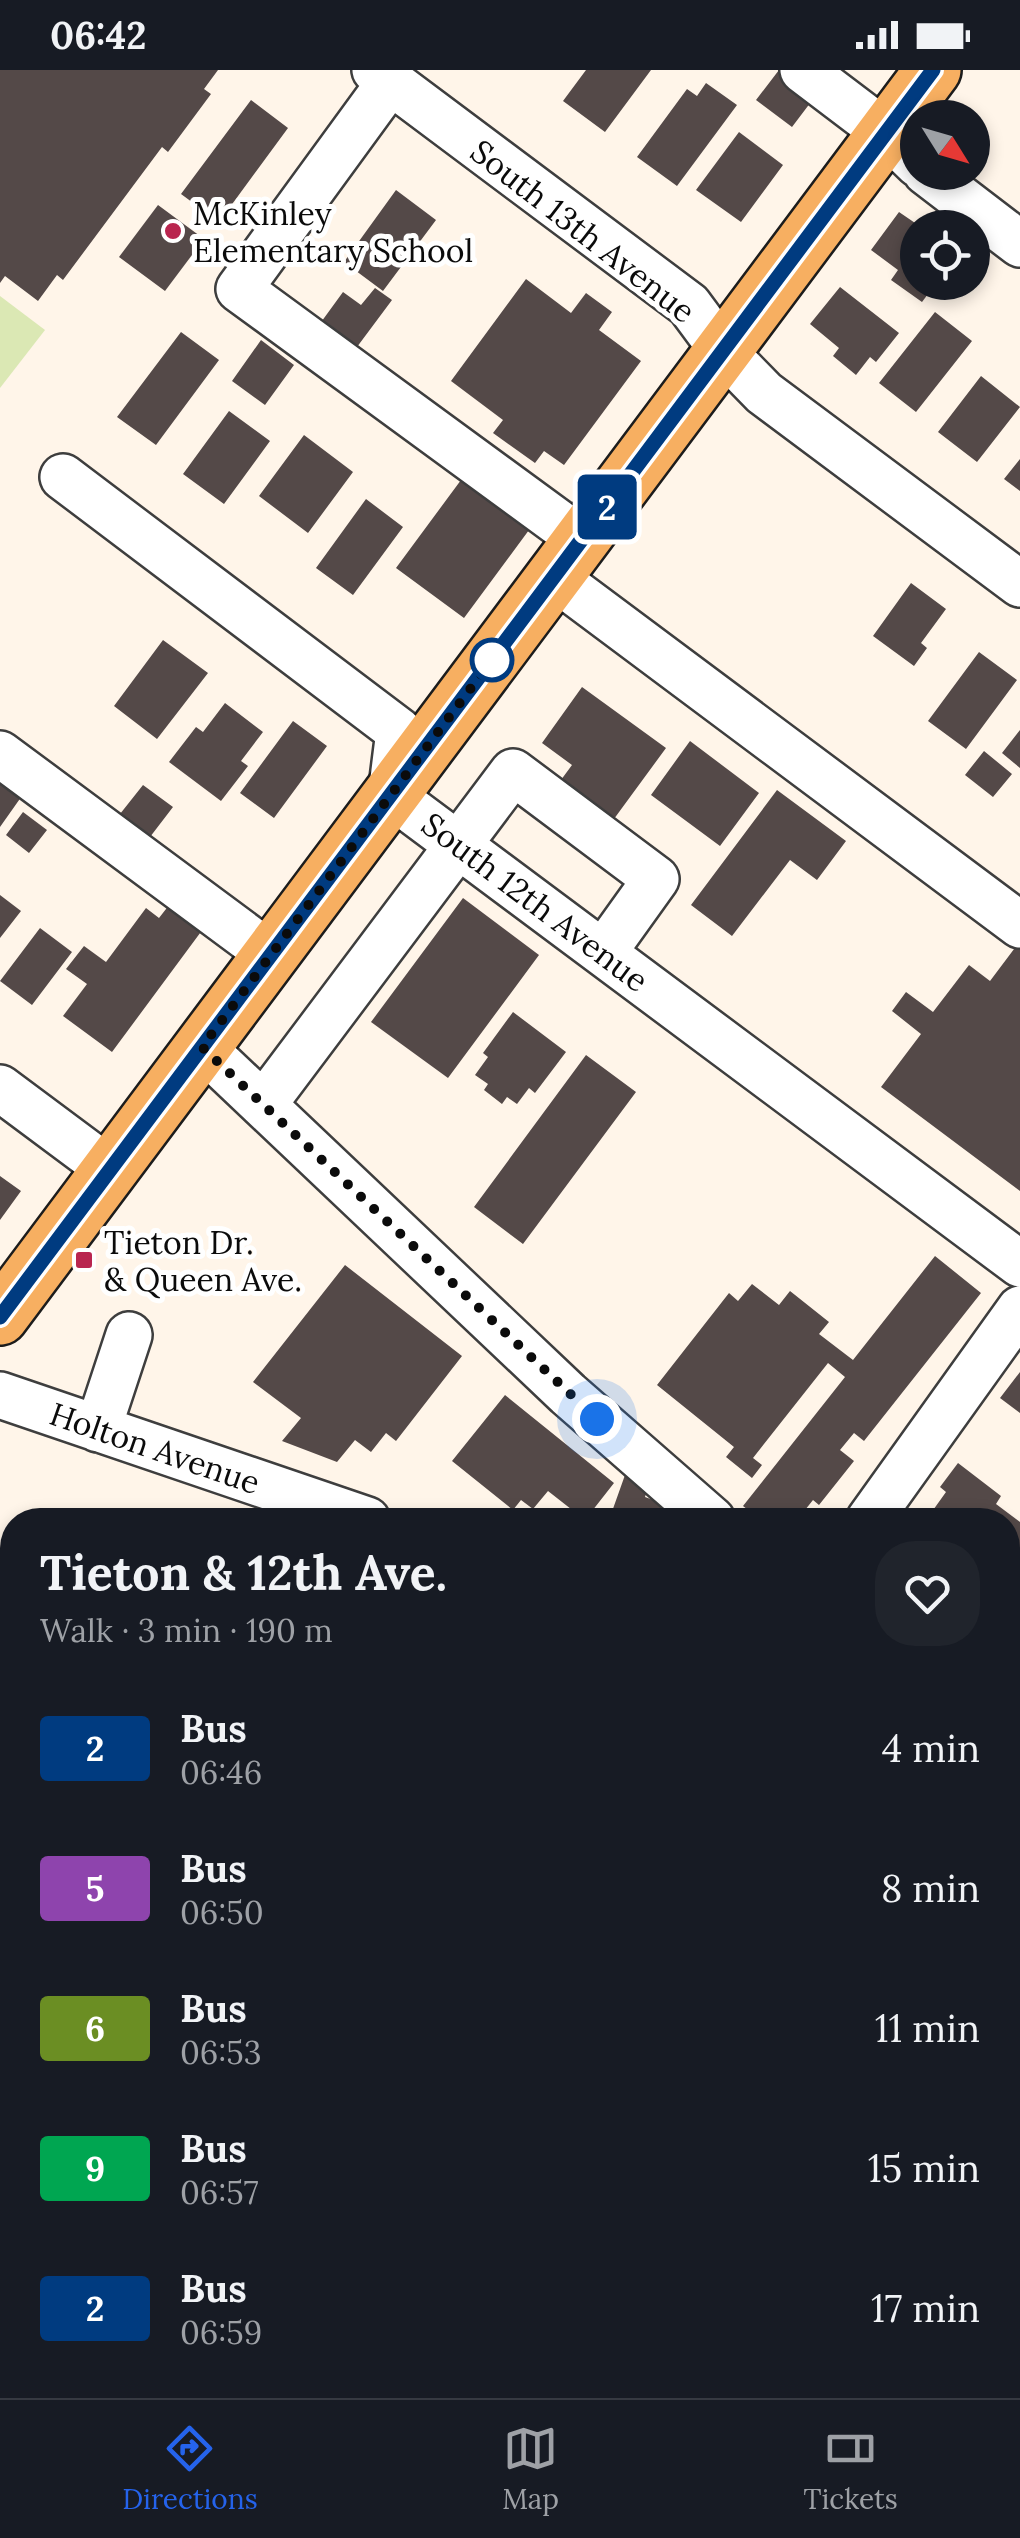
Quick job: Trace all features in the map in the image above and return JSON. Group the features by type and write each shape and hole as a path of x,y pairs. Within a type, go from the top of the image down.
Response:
{"main road":[{"path":"921,100 933,70"},
{"path":"0,1317 723,351 900,151"}],"street":[{"path":"803,70 900,147"},
{"path":"383,76 239,288 1020,925"},
{"name":"South 13th Avenue","path":"383,76 689,305 723,351 764,392 1020,584"},
{"path":"950,190 1020,244"},
{"name":"South 12th Avenue","path":"64,477 400,732 391,795 1020,1264"},
{"path":"0,754 271,955"},
{"path":"263,1105 513,772 656,879 603,953"},
{"path":"202,1047 568,1394 698,1508"},
{"path":"0,1088 110,1170"},
{"path":"878,1508 1020,1310"},
{"path":"98,1428 129,1335"},
{"name":"Holton Avenue","path":"0,1396 332,1508"}],"green space":[{"path":"0,296 45,330 0,388"}],"building":[{"path":"0,70 218,70 204,89 211,94 168,152 162,147 63,280 57,275 38,301 5,276 0,283"},
{"path":"586,70 651,70 605,132 563,101"},
{"path":"779,70 785,70 817,94 792,127 756,100"},
{"path":"706,83 737,105 677,186 637,157 687,89 697,96"},
{"path":"251,100 288,128 219,222 181,194"},
{"path":"739,132 783,165 741,222 696,190"},
{"path":"396,190 436,220 383,291 344,262"},
{"path":"158,205 204,239 165,291 119,257"},
{"path":"900,213 900,286 891,280 898,270 871,250"},
{"path":"526,279 571,313 586,293 612,312 599,330 641,361 564,465 544,451 535,463 493,433 503,420 451,381"},
{"path":"840,287 899,333 876,362 870,357 856,375 833,356 839,348 810,324"},
{"path":"375,288 392,300 354,351 319,325 343,292 361,305"},
{"path":"935,312 972,341 916,412 879,383"},
{"path":"181,332 219,360 156,445 117,417"},
{"path":"261,340 294,365 265,405 232,381"},
{"path":"981,376 1020,407 977,462 938,432"},
{"path":"229,411 270,441 224,504 183,474"},
{"path":"304,435 353,472 308,533 259,496"},
{"path":"1020,459 1020,491 1004,479"},
{"path":"461,480 529,530 464,618 396,568"},
{"path":"366,499 403,527 353,595 316,568"},
{"path":"911,583 946,609 921,643 927,648 914,666 873,636"},
{"path":"163,640 208,673 157,739 114,706"},
{"path":"979,652 1017,680 966,749 928,721"},
{"path":"582,687 666,748 611,823 558,784 572,765 542,743"},
{"path":"225,703 263,732 241,761 248,766 221,801 169,762 196,727 203,732"},
{"path":"293,721 327,746 274,818 240,793"},
{"path":"1020,730 1020,768 1002,753"},
{"path":"690,741 759,793 720,846 651,795"},
{"path":"984,751 1012,774 993,797 965,775"},
{"path":"0,776 24,793 0,827"},
{"path":"143,785 173,807 150,837 120,814"},
{"path":"777,790 846,841 817,880 790,860 732,936 691,905"},
{"path":"23,812 47,830 29,853 6,835"},
{"path":"0,895 21,911 0,938"},
{"path":"463,898 539,955 448,1078 371,1022"},
{"path":"173,900 206,925 112,1052 63,1016 87,984 66,969 84,946 106,962 146,908 159,918"},
{"path":"40,928 72,952 32,1005 0,981"},
{"path":"1020,941 1020,1191 881,1087 921,1034 892,1011 906,992 933,1012 969,965 990,981"},
{"path":"513,1012 566,1052 535,1093 529,1088 517,1104 507,1097 502,1104 484,1090 488,1084 475,1075 488,1057 483,1053"},
{"path":"586,1055 636,1092 523,1244 474,1207"},
{"path":"0,1176 21,1191 0,1220"},
{"path":"935,1256 981,1293 864,1441 854,1433 840,1450 854,1461 819,1505 813,1500 807,1508 743,1506 845,1377 828,1363 753,1458 762,1465 752,1478 726,1457 734,1447 657,1385 729,1293 738,1301 752,1284 779,1305 790,1291 829,1322 819,1334 853,1360"},
{"path":"345,1265 462,1356 396,1441 386,1433 371,1452 355,1440 337,1462 282,1441 301,1418 253,1382"},
{"path":"1020,1372 1020,1413 1000,1398"},
{"path":"505,1395 614,1483 594,1508 570,1508 548,1491 534,1508 521,1500 511,1508 452,1461"},
{"path":"958,1463 1001,1496 996,1504 1001,1508 935,1508 946,1492 940,1487"},
{"path":"625,1475 643,1481 640,1489 647,1491 645,1497 676,1508 613,1508"}],"bus line":[{"name":"2","path":"0,1317 933,70"}],"place":[{"name":"McKinley Elementary School","path":"173,231"},
{"name":"Tieton Dr. & Queen Ave.","path":"84,1260"}],"route":[{"path":"492,660 202,1047 597,1419"}]}
